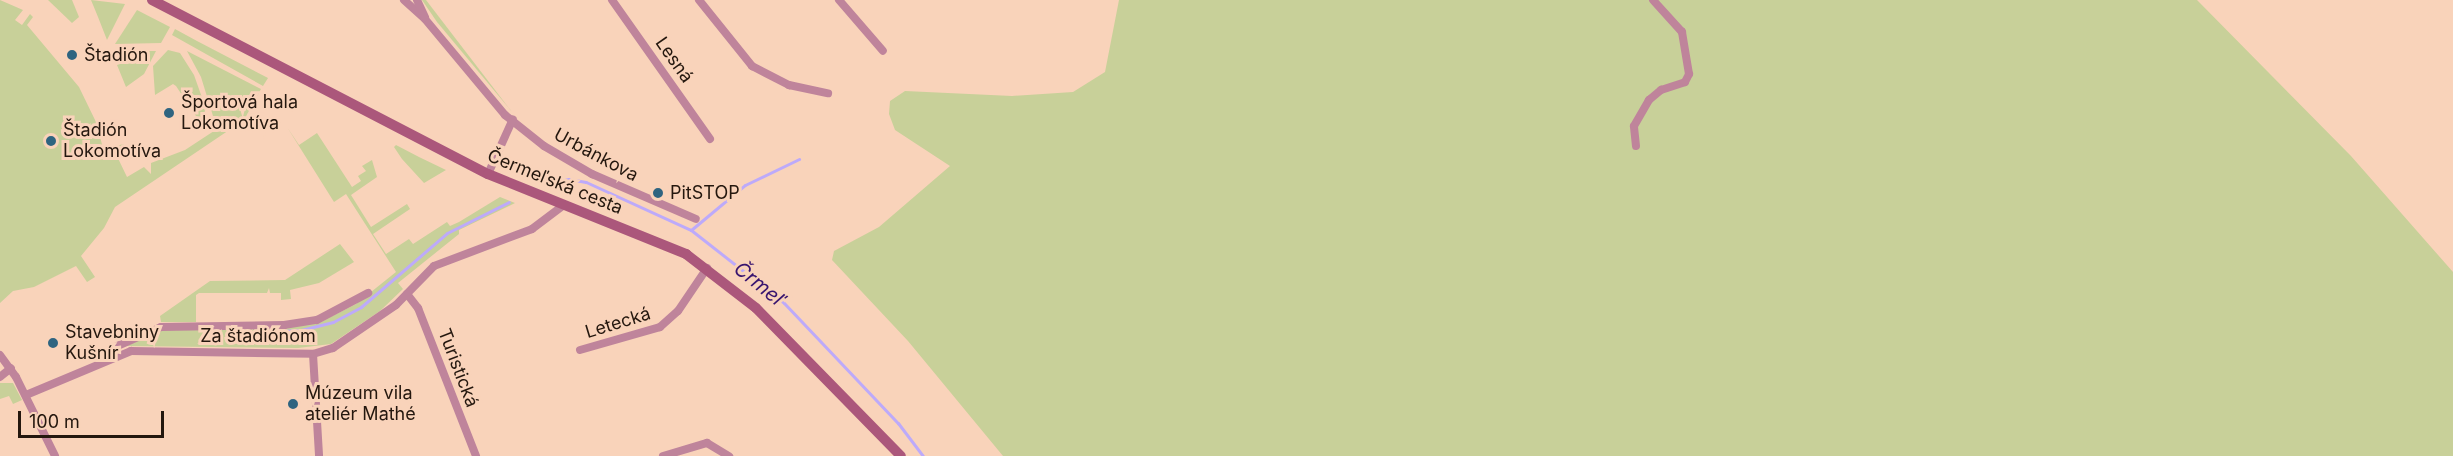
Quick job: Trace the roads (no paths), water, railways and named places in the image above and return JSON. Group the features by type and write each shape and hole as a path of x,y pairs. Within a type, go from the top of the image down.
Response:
{"main road":[{"name":"Čermeľská cesta","path":"152,0 488,174 563,206 666,244 707,268 797,348 901,456"}],"street":[{"name":"Urbánkova","path":"404,0 425,19 505,115 513,119 544,146 592,174 696,219"},
{"name":"Urbánkova","path":"417,0 425,19"},
{"name":"Lesná","path":"612,0 710,139"},
{"path":"699,0 753,66 789,85 828,93"},
{"path":"838,0 883,51"},
{"path":"1636,146 1634,126 1649,100 1661,90 1685,82 1689,74 1682,32 1653,0"},
{"path":"488,174 513,119"},
{"name":"Za štadiónom","path":"26,395 131,351 313,354 351,338 407,294 434,266 532,228 563,206"},
{"name":"Letecká","path":"580,350 660,327 678,311 707,268"},
{"name":"Za štadiónom","path":"115,347 161,327 284,325 317,320 340,312 368,293"},
{"name":"Turistická","path":"407,294 418,308 476,456"},
{"path":"313,354 320,456"},
{"path":"0,355 11,368 26,395 55,456"},
{"path":"0,377 11,368"},
{"path":"663,456 707,442 729,456"}],"waterway":[{"path":"691,230 745,185 799,159"},
{"name":"Črmeľ","path":"551,183 569,179 586,182 691,230 784,303 898,423 923,456"},
{"name":"Črmeľ","path":"242,333 301,330 333,322 361,307 447,233 509,202"}],"place":[{"name":"Štadión","path":"72,55"},
{"name":"Športová hala Lokomotíva","path":"169,113"},
{"name":"Štadión Lokomotíva","path":"51,141"},
{"name":"PitSTOP","path":"658,193"},
{"name":"Stavebniny Kušnír","path":"53,343"},
{"name":"Múzeum vila ateliér Mathé","path":"293,404"}]}
